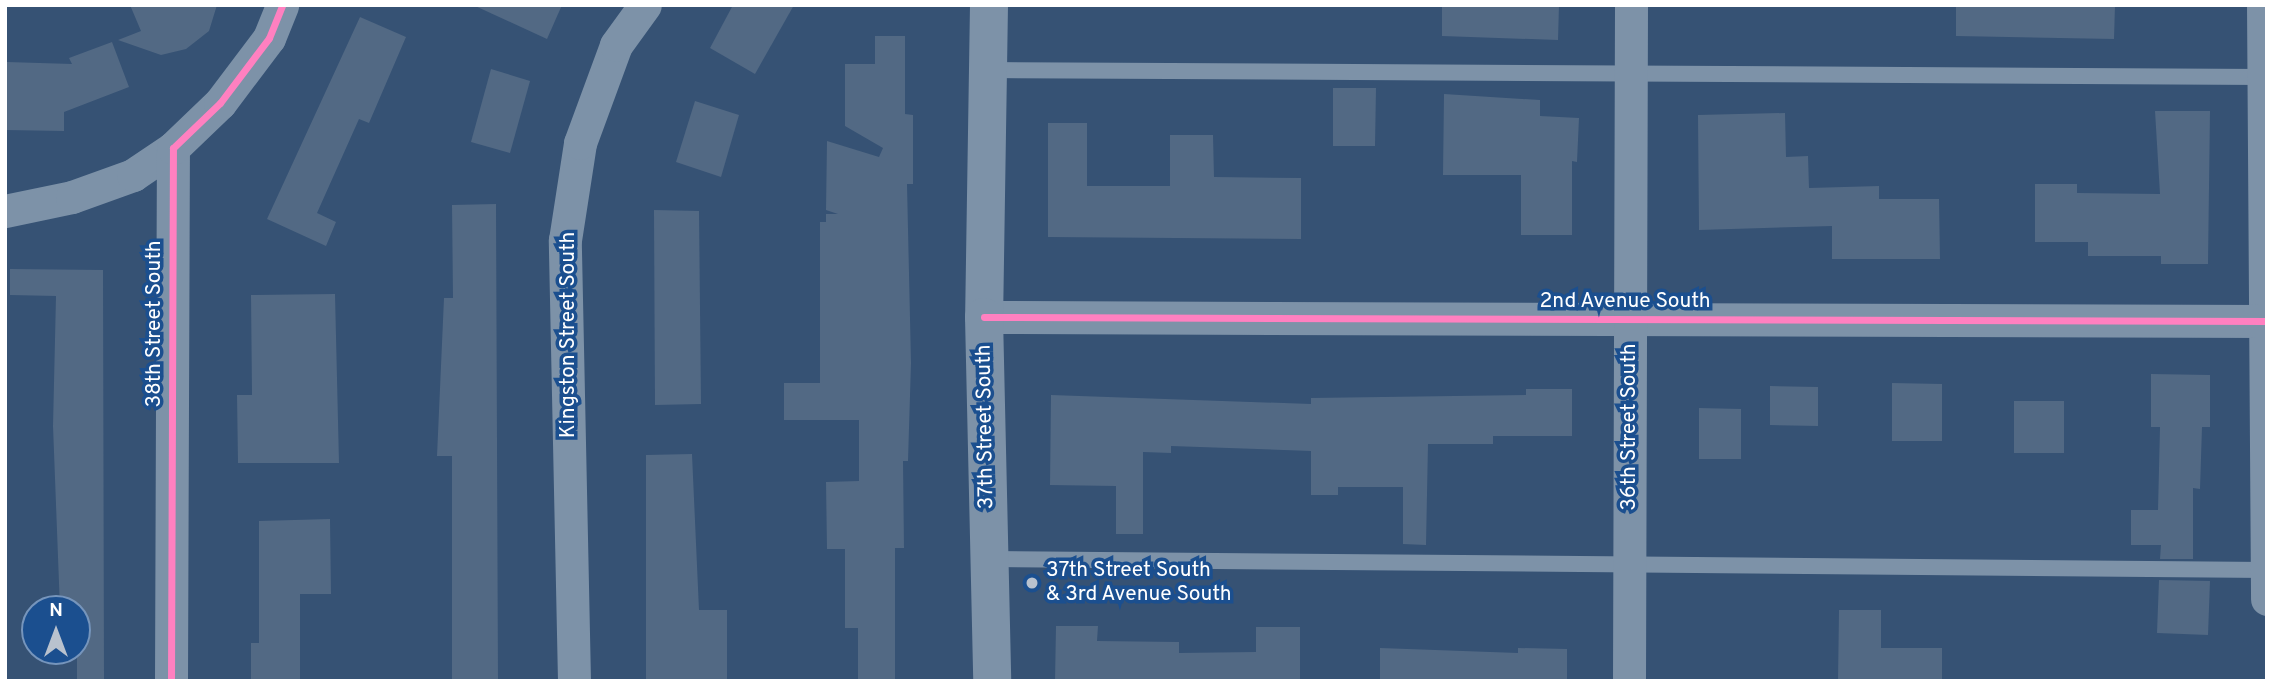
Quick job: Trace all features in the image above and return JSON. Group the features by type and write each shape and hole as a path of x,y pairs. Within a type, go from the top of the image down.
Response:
{"street":[{"path":"5,211 72,197 133,175 173,148 220,103 269,38 282,5"},
{"name":"Kingston Street South","path":"574,681 565,240 580,143 616,46 645,5"},
{"name":"37th Street South","path":"989,5 984,317 992,681"},
{"name":"36th Street South","path":"1629,681 1630,5"},
{"path":"2263,5 2267,598"},
{"name":"38th Street South","path":"171,681 173,148"},
{"name":"2nd Avenue South","path":"984,317 2266,321"}],"lane":[{"path":"988,70 1630,70 2264,77"},
{"path":"989,559 2267,570"}],"building":[{"path":"130,5 217,5 209,31 186,49 161,55 118,40 141,31"},
{"path":"473,5 562,5 547,39"},
{"path":"733,5 794,5 755,74 710,48"},
{"path":"1442,5 1559,5 1558,40 1442,36"},
{"path":"1956,5 2115,5 2114,39 1956,36"},
{"path":"360,17 406,37 369,123 359,119 317,213 336,222 326,246 267,219"},
{"path":"875,36 905,36 905,114 913,115 913,184 907,184 911,363 908,461 903,461 904,548 895,548 895,681 858,681 858,628 845,628 845,549 827,549 826,482 859,481 859,420 784,420 784,383 820,383 820,222 826,222 826,214 838,214 826,210 827,141 879,157 883,148 845,126 845,64 875,64"},
{"path":"112,42 129,87 64,112 64,131 5,130 7,62 72,64 69,58"},
{"path":"491,69 530,81 510,153 471,142"},
{"path":"1333,88 1376,88 1375,146 1333,146"},
{"path":"1444,94 1540,100 1540,116 1579,118 1577,162 1572,161 1572,235 1521,235 1521,175 1443,175"},
{"path":"695,101 739,115 721,177 676,162"},
{"path":"2155,111 2210,111 2208,264 2161,264 2161,256 2088,256 2088,242 2035,242 2035,184 2077,184 2077,193 2160,194"},
{"path":"1785,113 1786,157 1808,156 1809,188 1879,186 1879,199 1939,199 1940,259 1832,259 1832,226 1699,230 1698,115"},
{"path":"1048,123 1087,123 1087,186 1170,186 1170,135 1213,135 1214,177 1301,178 1301,239 1048,237"},
{"path":"496,204 498,681 452,681 452,456 437,456 444,298 453,298 452,205"},
{"path":"654,210 699,211 701,404 655,405"},
{"path":"10,269 103,270 104,681 77,681 77,665 91,665 91,595 59,595 53,426 56,296 10,295"},
{"path":"335,294 339,463 238,463 237,395 252,395 251,295"},
{"path":"2151,374 2210,375 2210,427 2202,427 2200,489 2193,488 2193,559 2160,559 2161,545 2131,545 2131,510 2158,510 2160,427 2151,427"},
{"path":"1892,383 1942,384 1942,441 1892,441"},
{"path":"1770,386 1818,387 1818,426 1770,425"},
{"path":"1526,389 1572,389 1572,436 1493,436 1493,444 1428,444 1426,545 1403,544 1403,487 1338,487 1338,495 1311,495 1311,451 1171,446 1171,453 1143,452 1143,534 1116,534 1116,486 1050,485 1051,395 1311,404 1311,398 1526,395"},
{"path":"2014,401 2064,401 2064,453 2014,453"},
{"path":"1699,408 1741,409 1741,459 1699,459"},
{"path":"692,454 699,610 727,610 727,681 646,681 646,455"},
{"path":"330,519 331,594 300,594 300,681 251,681 251,643 259,643 259,521"},
{"path":"2159,580 2210,581 2208,635 2157,633"},
{"path":"1839,610 1881,610 1881,648 1942,648 1942,681 1838,681"},
{"path":"1056,626 1098,626 1097,641 1179,642 1179,653 1256,652 1256,627 1300,627 1300,681 1055,681"},
{"path":"1380,648 1518,653 1518,648 1567,649 1567,681 1380,681"}],"cycle path":[{"path":"171,681 173,148 220,103 269,38 282,5"},
{"path":"984,317 2267,321"}],"place":[{"name":"37th Street South & 3rd Avenue South","path":"1032,583"}]}
